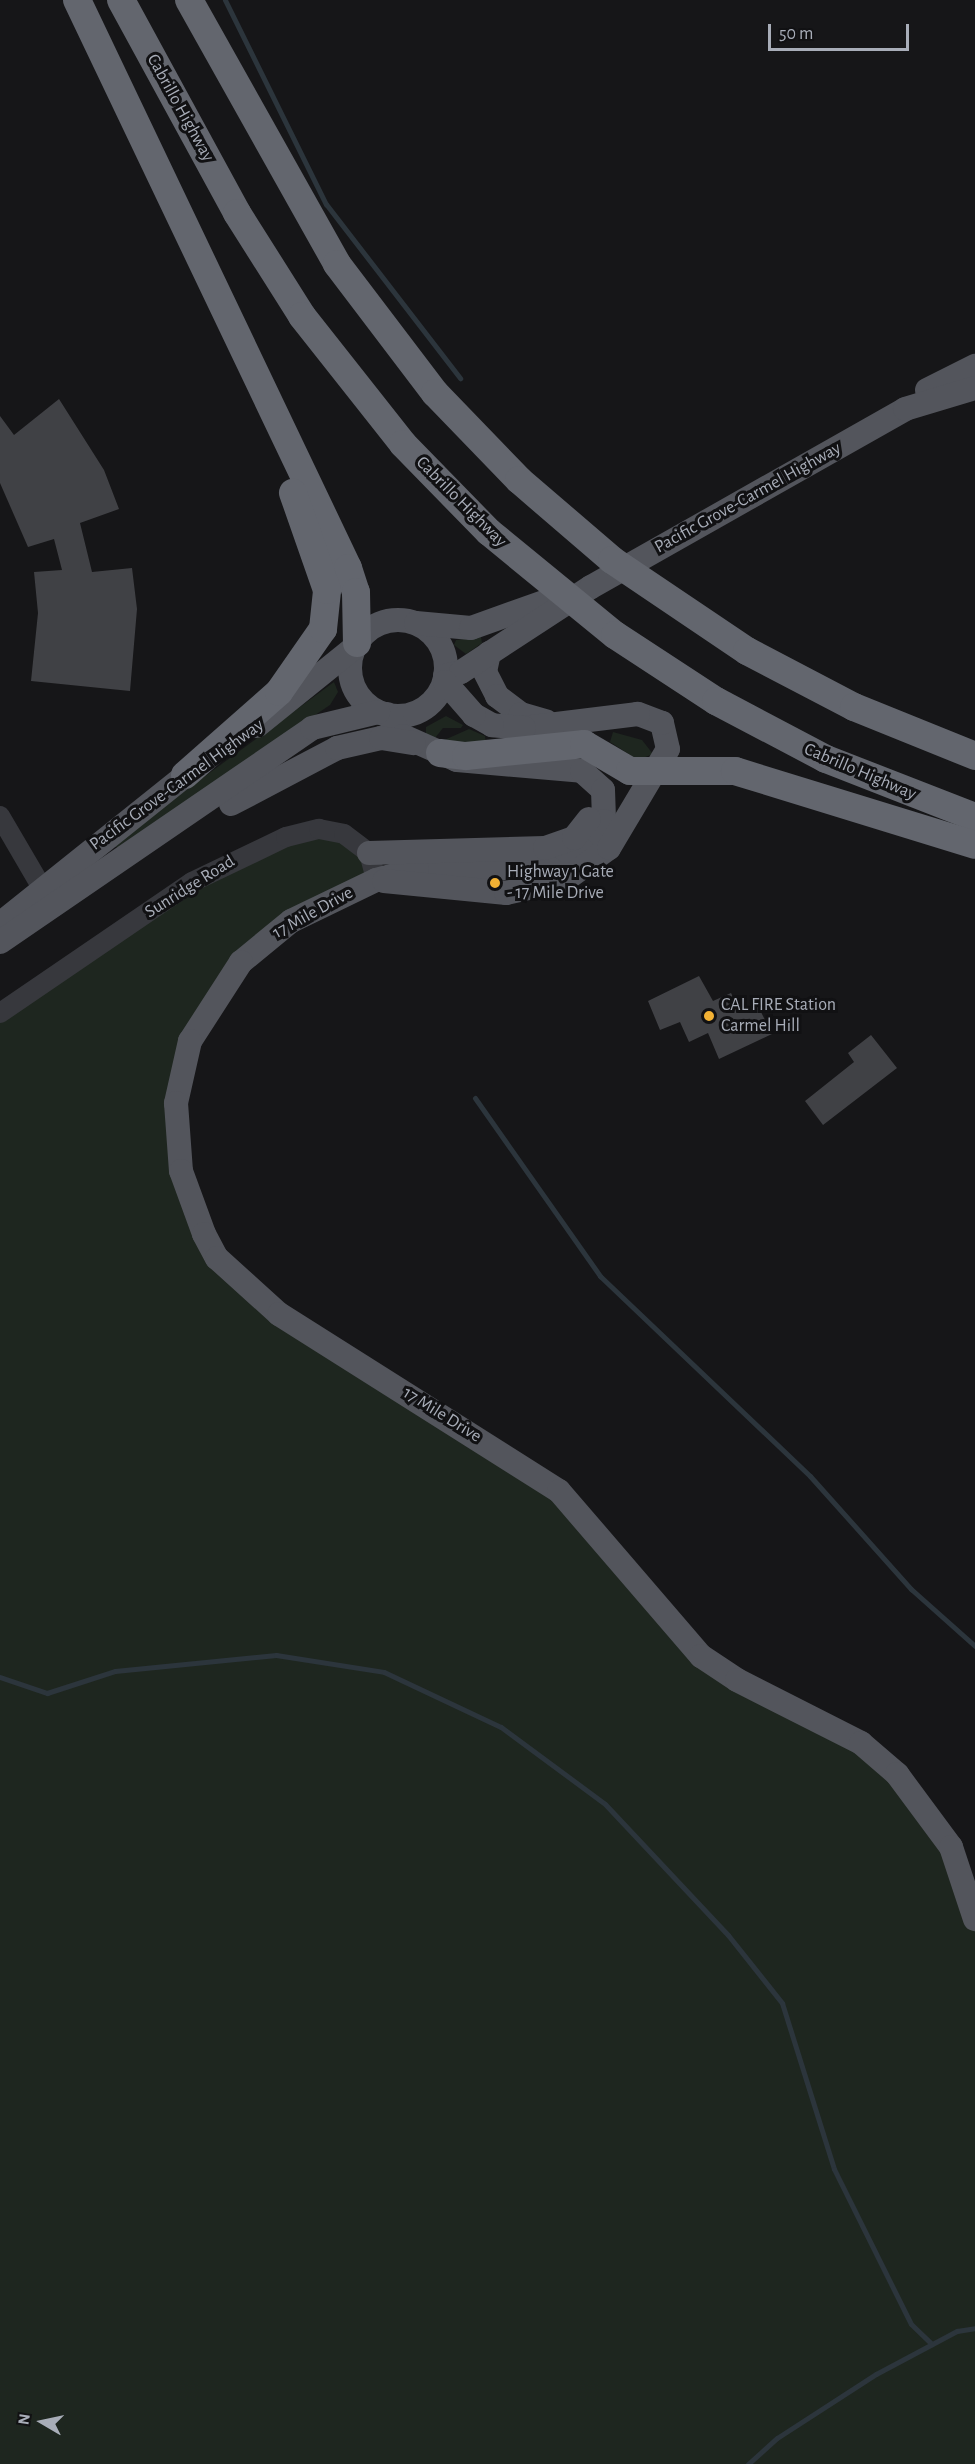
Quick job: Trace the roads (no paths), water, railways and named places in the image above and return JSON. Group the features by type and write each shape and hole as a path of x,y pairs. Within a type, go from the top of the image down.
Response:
{"highway":[{"path":"77,0 234,337 348,568 356,592 356,645"},
{"name":"Cabrillo Highway","path":"121,0 237,213 302,316 403,444 489,532 607,629 716,701 835,763 975,817"},
{"path":"189,0 337,264 462,423 550,508 644,584 747,651 854,708 975,756"},
{"path":"185,775 288,682 319,638 327,613 316,554 234,337"},
{"path":"854,708 975,740"},
{"path":"431,749 466,756 578,743 630,771 653,773 695,768 735,771 975,845"}],"main road":[{"name":"Pacific Grove-Carmel Highway","path":"445,679 489,653 533,615 591,586 905,409 935,385 975,366"},
{"name":"Pacific Grove-Carmel Highway","path":"905,409 975,388"},
{"name":"Pacific Grove-Carmel Highway","path":"414,623 471,628 533,615"},
{"path":"369,853 554,847 574,838 588,821 596,799 594,778 574,768 475,764 431,749 403,736 354,686 356,645 382,622 414,623 438,643 445,679 422,708 382,713"},
{"name":"Pacific Grove-Carmel Highway","path":"0,924 185,775 295,699 356,645"},
{"path":"489,653 486,676 501,701 528,717 564,723"},
{"name":"17 Mile Drive","path":"376,880 471,892 552,886 602,855 653,773 669,742 657,719 630,713 564,723 492,725 474,715 445,679"},
{"name":"Pacific Grove-Carmel Highway","path":"0,942 107,865 178,823 317,725 382,713"},
{"path":"178,823 236,802 337,748 381,738 431,749"},
{"name":"17 Mile Drive","path":"594,778 606,804 601,829 583,851 560,865 417,869 376,880 319,905 262,943 221,987 190,1041 176,1103 181,1171 190,1206 218,1258 279,1314 559,1491 701,1656 736,1680 861,1743 890,1768 951,1847 975,1919"}],"street":[{"path":"0,816 42,888"},
{"name":"Sunridge Road","path":"0,1013 192,882 249,852 319,829 344,834 369,853"},
{"path":"369,853 376,880"}],"waterway":[{"path":"225,0 326,204 460,378"},
{"path":"475,1098 600,1276 810,1476 911,1589 975,1646"},
{"path":"0,1677 47,1693 115,1671 276,1655 384,1672 501,1727 605,1804 728,1935 782,2003 834,2169 911,2324 932,2344"},
{"path":"748,2464 777,2438 876,2374 957,2331 975,2328"}],"place":[{"name":"Highway 1 Gate - 17 Mile Drive","path":"495,883"},
{"name":"CAL FIRE Station Carmel Hill","path":"709,1016"}]}
